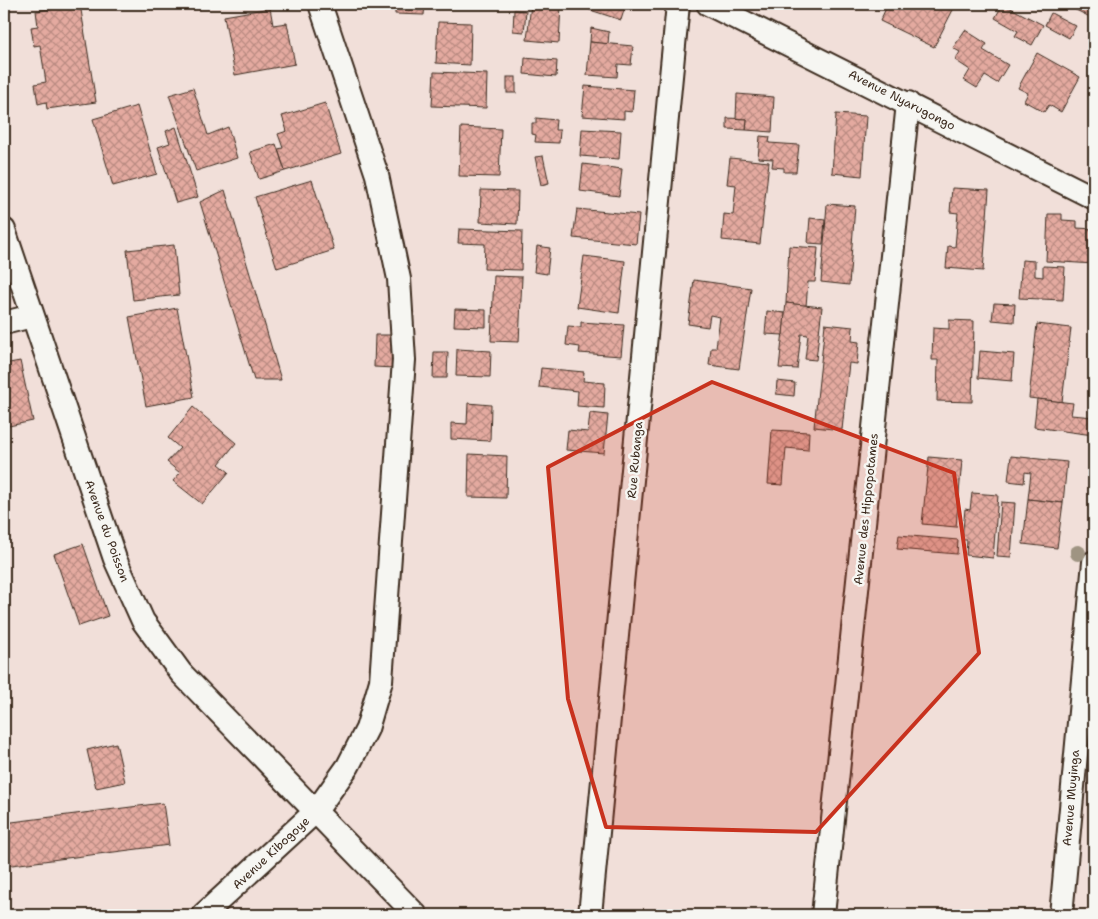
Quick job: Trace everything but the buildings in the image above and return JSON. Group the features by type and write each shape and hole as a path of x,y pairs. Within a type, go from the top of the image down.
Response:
{"street":[{"name":"Avenue Kibogoye","path":"203,915 316,810 348,766 367,729 381,680 404,360 399,279 377,175 320,4"},
{"name":"Rue Rubanga","path":"590,915 678,4"},
{"name":"Avenue Nyarugongo","path":"708,4 1094,198"},
{"name":"Avenue des Hippopotames","path":"823,915 908,103"},
{"name":"Avenue du Poisson","path":"4,230 115,559 144,621 181,672 416,915"},
{"path":"4,323 32,316"},
{"name":"Avenue Muyinga","path":"1061,915 1094,562"}],"highlighted area":[{"path":"712,382 954,473 979,653 816,832 606,827 568,699 548,467"}]}
